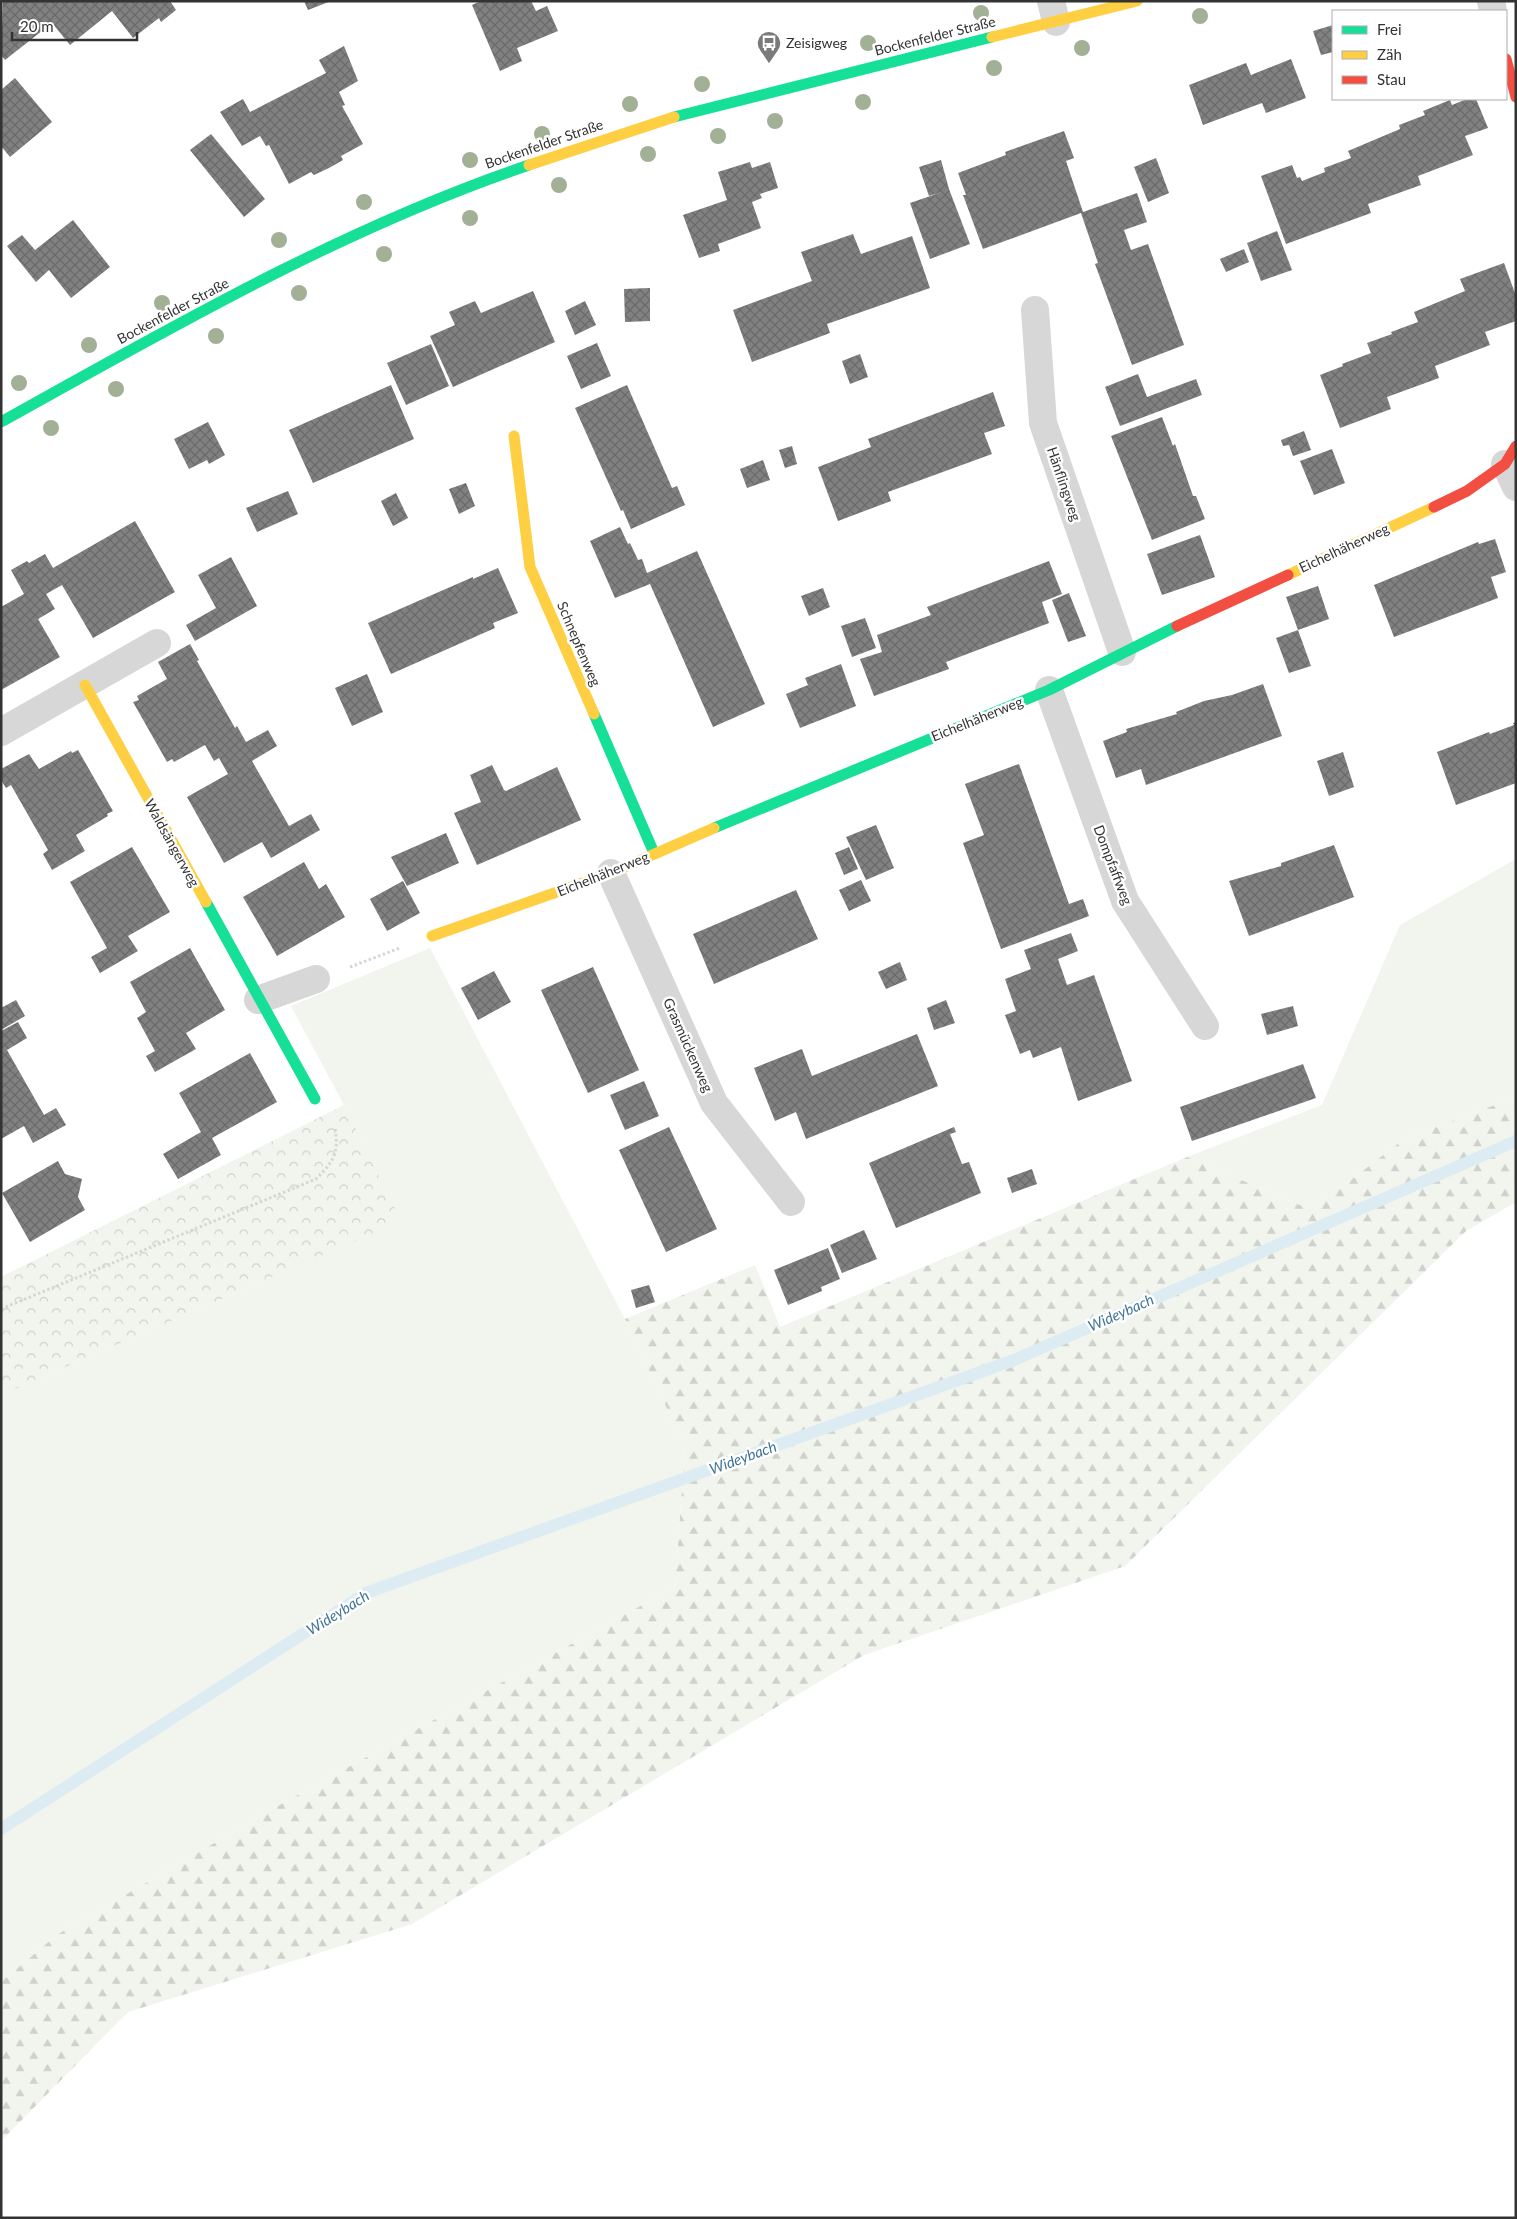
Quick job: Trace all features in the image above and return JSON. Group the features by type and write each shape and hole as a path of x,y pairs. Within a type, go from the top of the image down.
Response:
{"street":[{"name":"Bockenfelder Straße","path":"1,422 307,256 484,180 678,116 1053,12 1137,1"},
{"path":"1507,63 1516,97"},
{"name":"Hänflingweg","path":"1036,310 1043,424 1122,652"},
{"name":"Schnepfenweg","path":"514,436 530,568 654,853"},
{"name":"Eichelhäherweg","path":"432,936 611,873 654,853 1049,690 1122,652 1467,491 1512,466"},
{"path":"1,732 157,643"},
{"name":"Waldsängerweg","path":"85,685 314,1100"},
{"name":"Dompfaffweg","path":"1049,690 1125,901 1205,1026"},
{"name":"Grasmückenweg","path":"611,873 714,1104 791,1202"},
{"path":"258,1000 316,979"}],"path":[{"path":"316,979 432,936"},
{"path":"1,1309 316,1179 328,1167 336,1155 338,1143 334,1126 323,1100 314,1100"}],"green space":[{"path":"1516,859 1516,1097 1404,1139 1312,1210 1187,1157 1322,1105 1400,925"},
{"path":"430,948 625,1319 685,1447 675,1587 283,1803 58,1934 1,1982 1,1395 400,1221 344,1105 291,1006"},
{"path":"1516,1097 1516,1202 1466,1231 1125,1566 864,1655 412,1924 128,2012 1,2141 1,1982 58,1934 283,1803 675,1587 685,1447 625,1319 755,1265 780,1327 1187,1157 1312,1210 1404,1139"},
{"path":"344,1105 401,1221 1,1395 1,1277"}],"building":[{"path":"3,1 170,1 176,10 161,22 159,18 133,38 112,11 70,45 52,23 5,60 1,55"},
{"path":"304,1 331,1 308,10"},
{"path":"481,1 531,1 536,11 547,6 558,31 517,48 522,61 500,71 472,5"},
{"path":"1332,25 1332,52 1321,55 1313,31"},
{"path":"344,46 358,81 339,92 345,105 342,106 363,144 341,156 343,160 329,168 314,175 311,172 289,184 269,145 266,146 260,136 242,146 220,112 243,99 250,112 326,73 319,60"},
{"path":"1291,59 1306,98 1266,113 1262,103 1203,125 1189,85 1246,63 1251,75"},
{"path":"15,78 52,122 10,157 1,146 1,90"},
{"path":"1450,100 1452,105 1464,100 1476,100 1488,128 1465,136 1473,155 1418,176 1421,185 1368,204 1371,213 1286,244 1261,176 1292,165 1297,178 1300,177 1302,181 1325,172 1324,168 1351,158 1348,151 1400,129 1399,125 1425,115 1423,111"},
{"path":"1064,131 1074,158 1066,161 1083,212 1137,193 1147,222 1124,230 1131,250 1148,244 1184,345 1132,365 1095,264 1098,263 1081,213 983,249 963,195 966,195 958,173 1006,155 1005,152"},
{"path":"211,134 265,199 244,217 190,150"},
{"path":"1156,158 1169,193 1148,202 1134,167"},
{"path":"941,160 949,189 970,244 930,259 910,203 942,192 929,196 919,167"},
{"path":"750,162 752,168 770,162 778,188 760,194 762,198 752,202 761,228 718,244 720,251 699,258 683,215 727,200 718,172"},
{"path":"73,220 110,267 71,298 49,270 36,282 7,246 22,235 35,250"},
{"path":"1277,231 1292,270 1261,281 1247,243"},
{"path":"853,234 861,254 912,236 930,288 827,324 830,333 752,362 733,310 812,281 801,252"},
{"path":"1244,249 1249,262 1226,272 1220,259"},
{"path":"1504,263 1516,296 1516,321 1485,332 1490,345 1435,366 1439,378 1387,397 1391,409 1340,428 1320,375 1371,353 1367,343 1418,322 1414,312 1465,291 1460,279"},
{"path":"650,288 650,321 625,322 624,289"},
{"path":"533,291 555,342 453,387 430,336 455,325 449,312 475,301 481,313"},
{"path":"585,301 596,325 575,335 565,311"},
{"path":"597,343 611,376 581,389 567,356"},
{"path":"431,344 449,386 406,405 387,363"},
{"path":"860,354 868,377 850,384 842,361"},
{"path":"1138,374 1147,397 1196,379 1202,395 1120,426 1105,387"},
{"path":"391,385 414,439 313,483 289,430"},
{"path":"627,385 672,488 677,486 685,505 631,529 623,510 621,511 575,408"},
{"path":"993,392 1005,426 984,433 992,454 888,492 891,501 838,521 818,467 871,447 868,439"},
{"path":"1162,417 1173,446 1175,444 1193,496 1196,496 1205,519 1152,540 1111,436"},
{"path":"208,422 225,455 209,464 207,460 189,469 174,439"},
{"path":"1304,431 1311,450 1293,456 1289,445 1283,446 1281,440"},
{"path":"792,446 797,464 785,468 779,450"},
{"path":"1332,449 1345,483 1314,495 1300,461"},
{"path":"763,460 770,480 747,488 740,469"},
{"path":"466,483 475,506 459,514 449,489"},
{"path":"288,491 298,514 257,532 246,508"},
{"path":"396,493 408,518 393,526 381,501"},
{"path":"135,521 175,592 93,638 62,585 46,594 55,609 38,619 60,657 1,690 1,607 24,594 11,570 45,554 53,568"},
{"path":"620,527 638,560 642,559 647,573 697,551 765,704 713,727 650,584 615,598 590,541"},
{"path":"1200,535 1215,577 1162,595 1147,554"},
{"path":"1495,539 1506,572 1491,577 1498,598 1394,637 1374,585 1478,542 1479,544"},
{"path":"231,557 257,606 195,641 186,625 216,608 198,575"},
{"path":"1049,561 1062,594 1042,602 1049,623 946,662 949,669 874,696 860,659 882,652 877,635 931,615 927,607"},
{"path":"498,568 518,613 493,623 495,628 391,674 368,623"},
{"path":"1318,586 1329,619 1298,630 1286,597"},
{"path":"823,588 830,607 809,616 801,596"},
{"path":"1069,593 1086,636 1068,642 1052,600"},
{"path":"865,618 876,648 852,657 841,626"},
{"path":"1298,630 1311,666 1289,673 1276,638"},
{"path":"190,644 199,660 197,661 235,728 237,726 246,742 268,730 277,746 252,761 289,826 311,814 320,830 271,858 262,842 224,863 187,797 228,774 219,758 214,761 205,745 174,762 172,759 167,762 133,702 139,700 137,696 167,679 158,662"},
{"path":"841,664 856,706 800,728 786,694 808,685 805,678"},
{"path":"367,674 383,712 352,726 335,688"},
{"path":"1263,684 1282,736 1146,785 1141,769 1116,778 1103,741 1127,732 1126,729 1177,714 1176,712 1204,701 1232,695"},
{"path":"1516,722 1516,783 1456,805 1437,752 1489,732 1490,734 1514,725 1513,723"},
{"path":"78,750 113,811 76,835 85,851 52,870 43,854 48,850 11,785 6,788 1,780 1,769 29,754 39,769 71,751 72,753"},
{"path":"1343,752 1354,787 1329,796 1317,761"},
{"path":"1019,764 1069,904 1083,899 1089,916 1001,949 963,843 984,835 965,784"},
{"path":"492,765 506,791 557,767 581,820 477,865 454,813 481,802 470,775"},
{"path":"876,825 894,868 866,880 846,837"},
{"path":"446,833 459,863 407,886 391,857"},
{"path":"1334,845 1354,897 1249,936 1229,881 1281,866 1281,863"},
{"path":"132,847 170,912 128,936 138,951 100,973 91,957 107,948 70,882"},
{"path":"849,847 858,869 844,875 835,853"},
{"path":"304,862 319,889 326,884 345,917 277,956 243,897"},
{"path":"861,880 871,901 849,911 839,890"},
{"path":"403,881 420,913 387,931 370,899"},
{"path":"796,890 818,939 714,984 693,934"},
{"path":"1071,933 1078,951 1058,959 1067,985 1094,975 1132,1081 1078,1101 1061,1047 1033,1058 1030,1050 1020,1054 1005,1015 1016,1011 1005,979 1031,969 1024,950"},
{"path":"190,948 225,1010 186,1033 196,1049 155,1072 146,1056 155,1051 137,1018 146,1012 130,982"},
{"path":"900,962 907,980 886,989 878,972"},
{"path":"593,967 639,1070 588,1093 541,990"},
{"path":"494,971 511,1002 478,1020 461,988"},
{"path":"16,1000 25,1016 1,1030 1,1008"},
{"path":"946,1000 955,1023 934,1030 927,1008"},
{"path":"1293,1006 1298,1026 1267,1035 1261,1014"},
{"path":"18,1022 27,1038 7,1050 44,1115 56,1108 66,1125 33,1143 24,1126 1,1139 1,1031"},
{"path":"917,1034 938,1086 806,1139 796,1112 775,1121 754,1068 802,1049 812,1076"},
{"path":"250,1053 277,1102 212,1138 221,1155 178,1179 163,1154 201,1132 179,1093"},
{"path":"1303,1064 1316,1098 1192,1141 1180,1107"},
{"path":"644,1081 659,1116 625,1130 610,1095"},
{"path":"669,1127 717,1229 666,1252 619,1150"},
{"path":"954,1127 956,1132 950,1134 962,1164 969,1162 981,1193 896,1228 869,1163"},
{"path":"58,1161 65,1174 82,1179 78,1197 85,1210 30,1242 2,1193"},
{"path":"1032,1169 1037,1184 1012,1193 1007,1178"},
{"path":"864,1230 877,1259 842,1273 830,1245"},
{"path":"828,1248 840,1279 821,1287 822,1291 788,1305 774,1270"},
{"path":"649,1285 655,1302 636,1308 631,1290"}],"waterway":[{"name":"Wideybach","path":"1,1829 366,1593 1014,1360 1516,1141"}],"traffic: fast":[{"path":"674,117 992,37"},
{"path":"1,422 194,316 325,249 392,218 460,190 529,165"},
{"path":"714,828 1049,690 1177,626"},
{"path":"594,714 654,853"},
{"path":"206,902 315,1099"}],"traffic: slow":[{"path":"992,37 1137,1"},
{"path":"529,165 674,117"},
{"path":"514,436 530,567 594,714"},
{"path":"1288,575 1434,507"},
{"path":"85,685 206,902"},
{"path":"432,936 611,873 714,828"}],"traffic: jam":[{"path":"1507,63 1516,97"},
{"path":"1434,507 1467,491 1505,464 1516,446"},
{"path":"1177,626 1288,575"}],"place":[{"name":"Zeisigweg","path":"769,64"}]}
